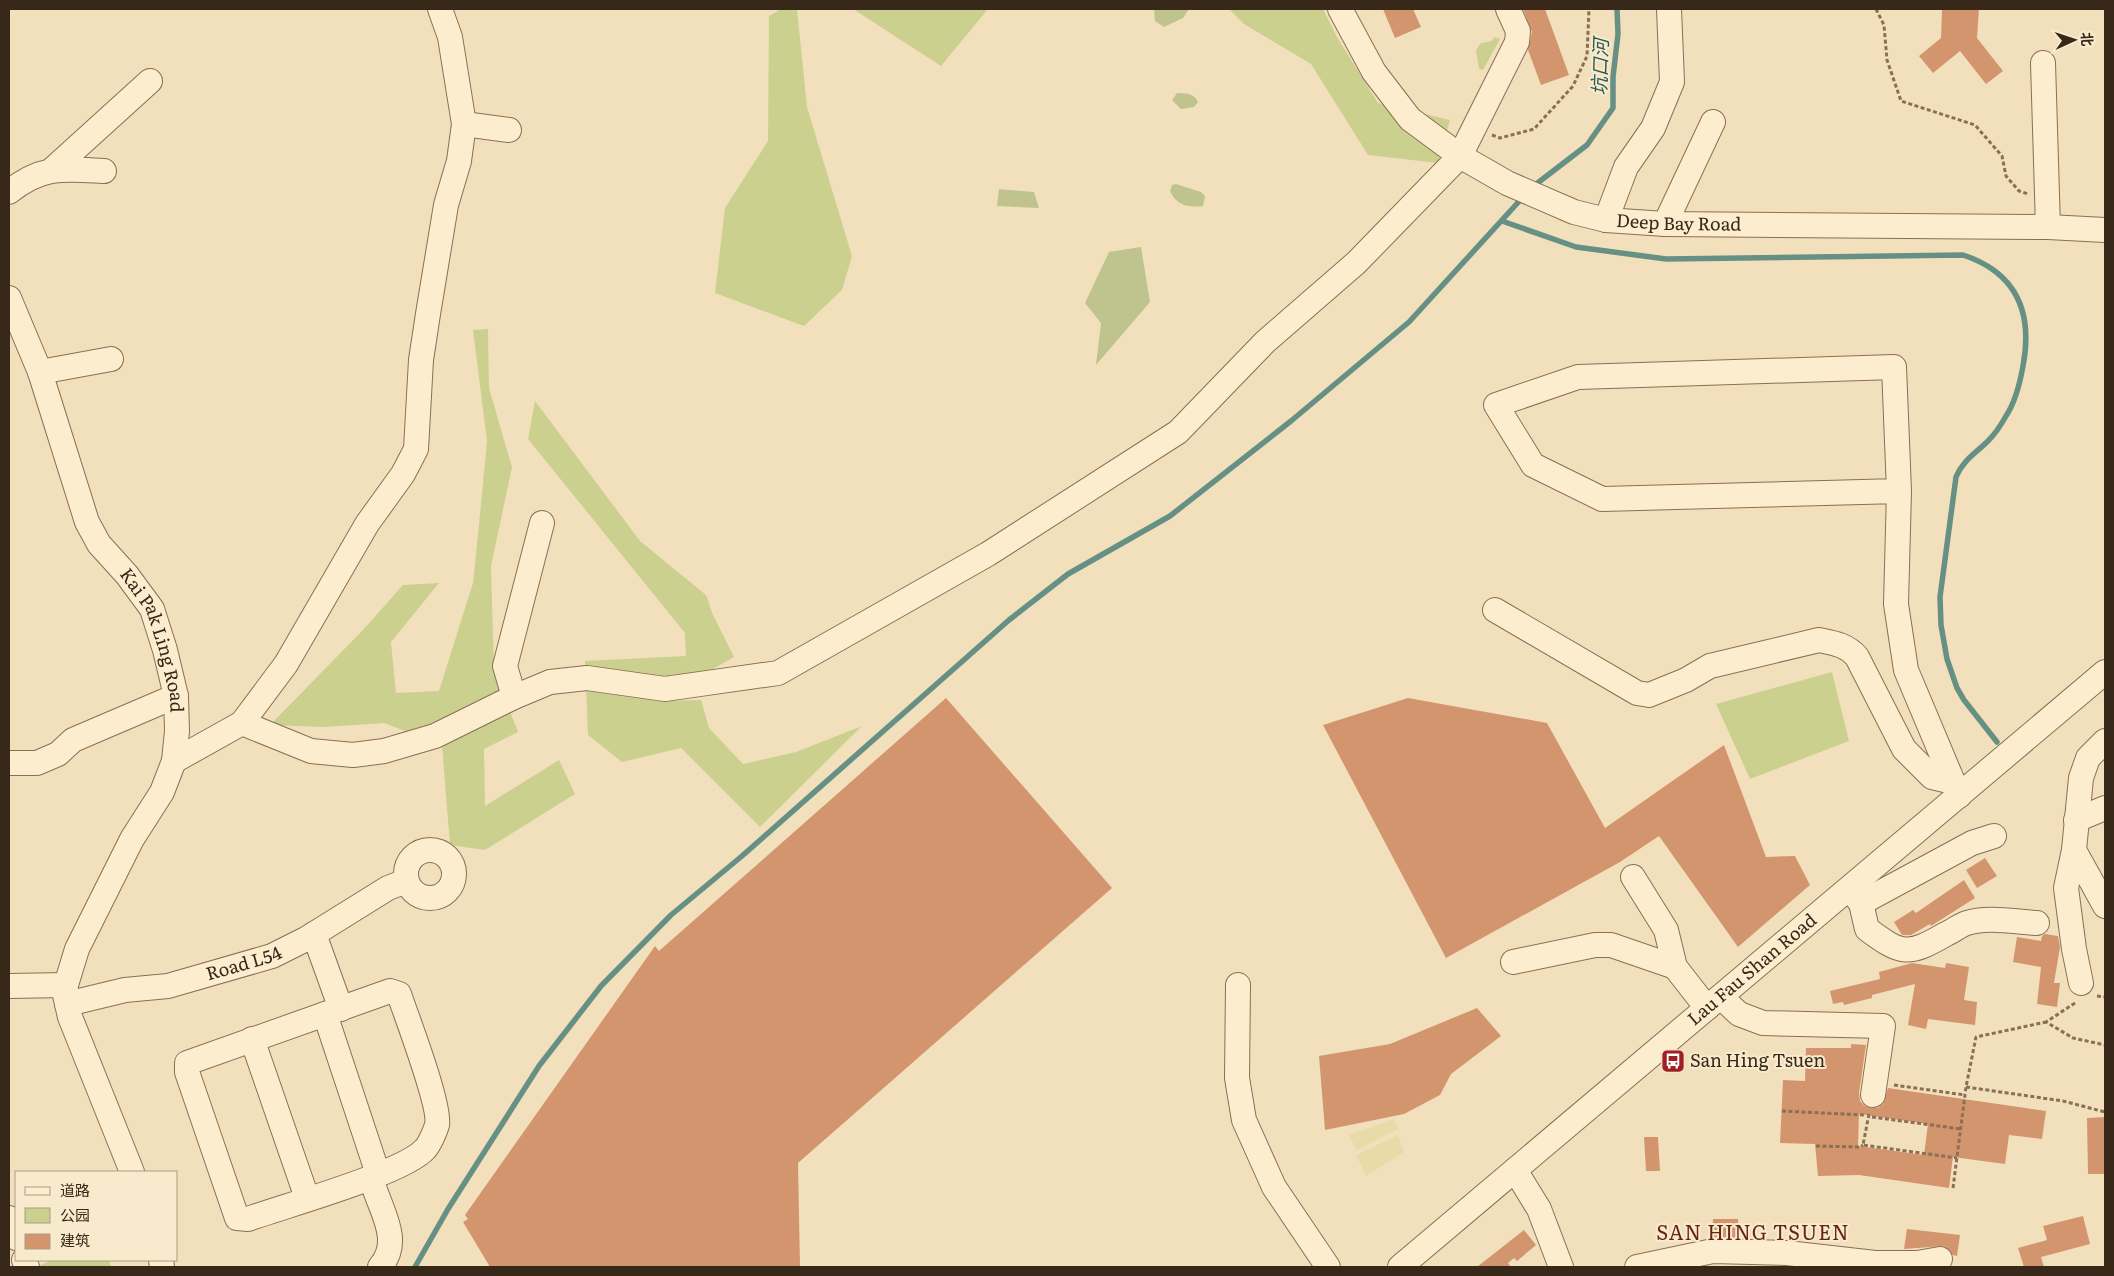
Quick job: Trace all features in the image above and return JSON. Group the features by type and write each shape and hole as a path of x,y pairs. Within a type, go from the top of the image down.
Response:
{"street":[{"path":"174,761 242,723 286,664 367,524 404,474 416,449 421,360 446,205 459,161 464,124 450,37 440,9"},
{"name":"Deep Bay Road","path":"1340,9 1374,72 1410,119 1460,156 1507,183 1574,212 1606,220 1665,224 2048,227 2105,230"},
{"path":"242,723 270,736 311,751 353,755 384,750 435,736 514,697 550,682 587,678 665,688 778,673 988,554 1178,432 1265,342 1356,263 1460,156 1517,42 1518,31 1508,9"},
{"path":"1606,220 1626,166 1653,128 1672,82 1669,9"},
{"path":"2044,64 2048,227"},
{"path":"9,192 19,183 52,169 150,81"},
{"path":"1665,224 1713,122"},
{"path":"464,124 509,130"},
{"path":"52,169 104,171"},
{"name":"Kai Pak Ling Road","path":"9,298 40,372 87,522 98,544 127,575 152,610 176,696 177,731 174,761 162,792 132,839 78,949 67,995"},
{"path":"40,372 111,359"},
{"path":"1900,491 1602,499 1533,465 1496,406 1578,377 1894,367 1900,491 1896,604 1906,670 1956,789"},
{"path":"514,697 505,666 542,523"},
{"path":"1495,610 1637,693 1649,695 1686,680 1710,666 1819,640 1837,643 1851,649 1857,657 1904,749 1932,777 1956,789"},
{"name":"Lau Fau Shan Road","path":"1400,1267 1714,1002 1855,896 1956,789 2105,672"},
{"path":"9,763 36,763 58,754 73,740 176,696"},
{"path":"2084,992 2074,949 2066,888 2074,850 2081,778 2088,758 2105,740"},
{"path":"2076,820 2105,808"},
{"path":"1994,836 1972,843 1855,896 1867,930 1886,944 1903,951 1911,951 1933,942 1967,922 1985,920 2037,923"},
{"path":"2074,850 2105,906"},
{"path":"1633,877 1666,930 1675,967"},
{"name":"Road L54","path":"9,986 67,995 168,986 272,956 314,934 388,888 406,881"},
{"path":"314,934 391,1235 391,1248 387,1259 380,1267"},
{"path":"1513,962 1595,945 1611,945 1675,967 1714,1002 1763,1023 1887,1018 1872,1097"},
{"path":"1238,985 1237,1078 1244,1120 1274,1187 1328,1267"},
{"path":"390,991 399,994 435,1105 437,1125 425,1149 377,1182 307,1198 248,1218 238,1218 233,1210 187,1072 187,1063 252,1040 390,991"},
{"path":"67,995 132,1171"},
{"path":"252,1040 307,1198"},
{"path":"1515,1170 1539,1209 1562,1267"},
{"path":"9,1218 15,1235"},
{"path":"1637,1267 1713,1251 1787,1253 1875,1263 1917,1263 1940,1259"}],"path":[{"path":"1475,128 1500,138 1534,129 1573,86 1587,56 1589,9"},
{"path":"1876,9 1884,25 1887,60 1901,101 1975,126 2002,156 2006,176 2019,191 2048,200"},
{"path":"1953,1188 1966,1087 1976,1037 2046,1022 2084,992 2105,997"},
{"path":"2046,1022 2073,1038 2105,1045"},
{"path":"1966,1087 2063,1101 2105,1112"},
{"path":"1782,1111 1872,1097 1965,1095"},
{"path":"1872,1097 1871,1117 1961,1129"},
{"path":"1863,1145 1872,1097"},
{"path":"1816,1146 1860,1147 1863,1145 1957,1158"}],"shaded area":[{"path":"1394,1119 1398,1129 1357,1150 1349,1135"},
{"path":"1398,1135 1404,1152 1366,1176 1356,1155"}],"green space":[{"path":"781,9 797,9 807,107 852,256 842,290 804,326 715,293 725,208 768,141 769,16"},
{"path":"853,9 988,9 941,66"},
{"path":"1154,9 1189,9 1183,18 1164,27 1155,21"},
{"path":"1229,9 1323,9 1337,37 1378,103 1450,120 1438,163 1368,155 1311,64 1244,24"},
{"path":"1494,37 1500,39 1483,70 1479,69 1476,50 1481,43 1492,41"},
{"path":"1177,93 1192,95 1198,102 1194,107 1181,109 1172,100"},
{"path":"1176,184 1201,192 1205,196 1203,206 1188,206 1176,200 1170,191 1172,185"},
{"path":"999,189 1034,192 1039,208 997,206"},
{"path":"1141,247 1150,302 1096,365 1101,323 1085,303 1109,252"},
{"path":"488,329 489,388 512,467 491,566 494,670 518,732 484,749 485,806 559,760 575,794 485,850 450,845 442,745 384,723 323,727 270,725 362,631 403,585 439,583 391,642 396,693 439,691 473,583 487,441 473,330"},
{"path":"535,401 640,541 706,595 713,615 734,657 656,701 701,700 709,728 743,764 796,752 862,726 760,827 681,748 622,762 588,735 585,661 686,656 685,633 528,439"},
{"path":"1832,672 1849,741 1750,779 1716,704"},
{"path":"50,1261 109,1261 111,1267 35,1267"}],"building":[{"path":"1383,9 1413,9 1421,27 1395,38"},
{"path":"1523,9 1545,9 1569,75 1541,85 1528,50 1532,32"},
{"path":"1942,9 1979,9 1977,38 2003,71 1986,84 1960,51 1933,73 1919,56 1941,38"},
{"path":"946,698 1112,888 798,1163 800,1267 490,1267 463,1222 468,1219 465,1215 655,946 659,951"},
{"path":"1408,698 1547,723 1605,828 1724,745 1766,857 1795,856 1810,885 1738,947 1659,836 1620,862 1446,958 1323,725"},
{"path":"1985,858 1997,876 1977,888 1966,870"},
{"path":"1964,880 1975,898 1931,926 1930,924 1911,935 1902,935 1894,922 1913,910 1916,913"},
{"path":"2045,934 2058,936 2060,947 2054,983 2060,983 2057,1007 2037,1004 2041,967 2013,962 2017,937 2041,941 2042,936"},
{"path":"1912,963 1945,968 1946,963 1969,967 1964,1000 1977,1002 1975,1025 1928,1019 1926,1029 1908,1025 1915,984 1872,995 1872,998 1844,1005 1843,1002 1833,1004 1830,991 1880,979 1879,972"},
{"path":"1477,1008 1501,1036 1451,1074 1440,1095 1404,1114 1325,1130 1319,1056 1390,1044"},
{"path":"1851,1044 1866,1045 1859,1093 1860,1101 1865,1106 1878,1108 1883,1104 1888,1088 2046,1111 2042,1139 2009,1135 2005,1164 1953,1157 1949,1188 1859,1175 1818,1176 1815,1144 1780,1143 1783,1080 1805,1081 1806,1048 1851,1048","holes":["1859,1114 1928,1124 1924,1155 1858,1146"]},
{"path":"2105,1117 2105,1174 2088,1174 2087,1118"},
{"path":"1644,1137 1658,1137 1660,1171 1646,1171"},
{"path":"2083,1216 2090,1244 2041,1257 2044,1267 2024,1267 2018,1248 2047,1240 2043,1226"},
{"path":"1713,1219 1738,1219 1738,1238 1712,1237"},
{"path":"1907,1229 1960,1235 1957,1256 1953,1255 1944,1246 1904,1249"},
{"path":"1524,1230 1536,1245 1517,1261 1514,1258 1508,1263 1511,1267 1477,1267"}],"waterway":[{"name":"坑口河","path":"1531,188 1587,145 1613,108 1613,77 1618,34 1617,9"},
{"path":"415,1267 448,1209 539,1066 601,986 671,915 742,856 1009,620 1068,574 1170,516 1291,421 1409,322 1523,197"},
{"path":"1502,221 1576,247 1666,259 1963,255 1997,272 2017,297 2023,312 2026,347 2023,366 2017,392 2000,426 1988,441 1966,461 1956,477 1940,597 1941,625 1947,659 1957,688 1964,700 1997,742"}],"place":[{"name":"San Hing Tsuen","path":"1673,1061"}],"district":[{"name":"SAN HING TSUEN","path":"1753,1233"}]}
